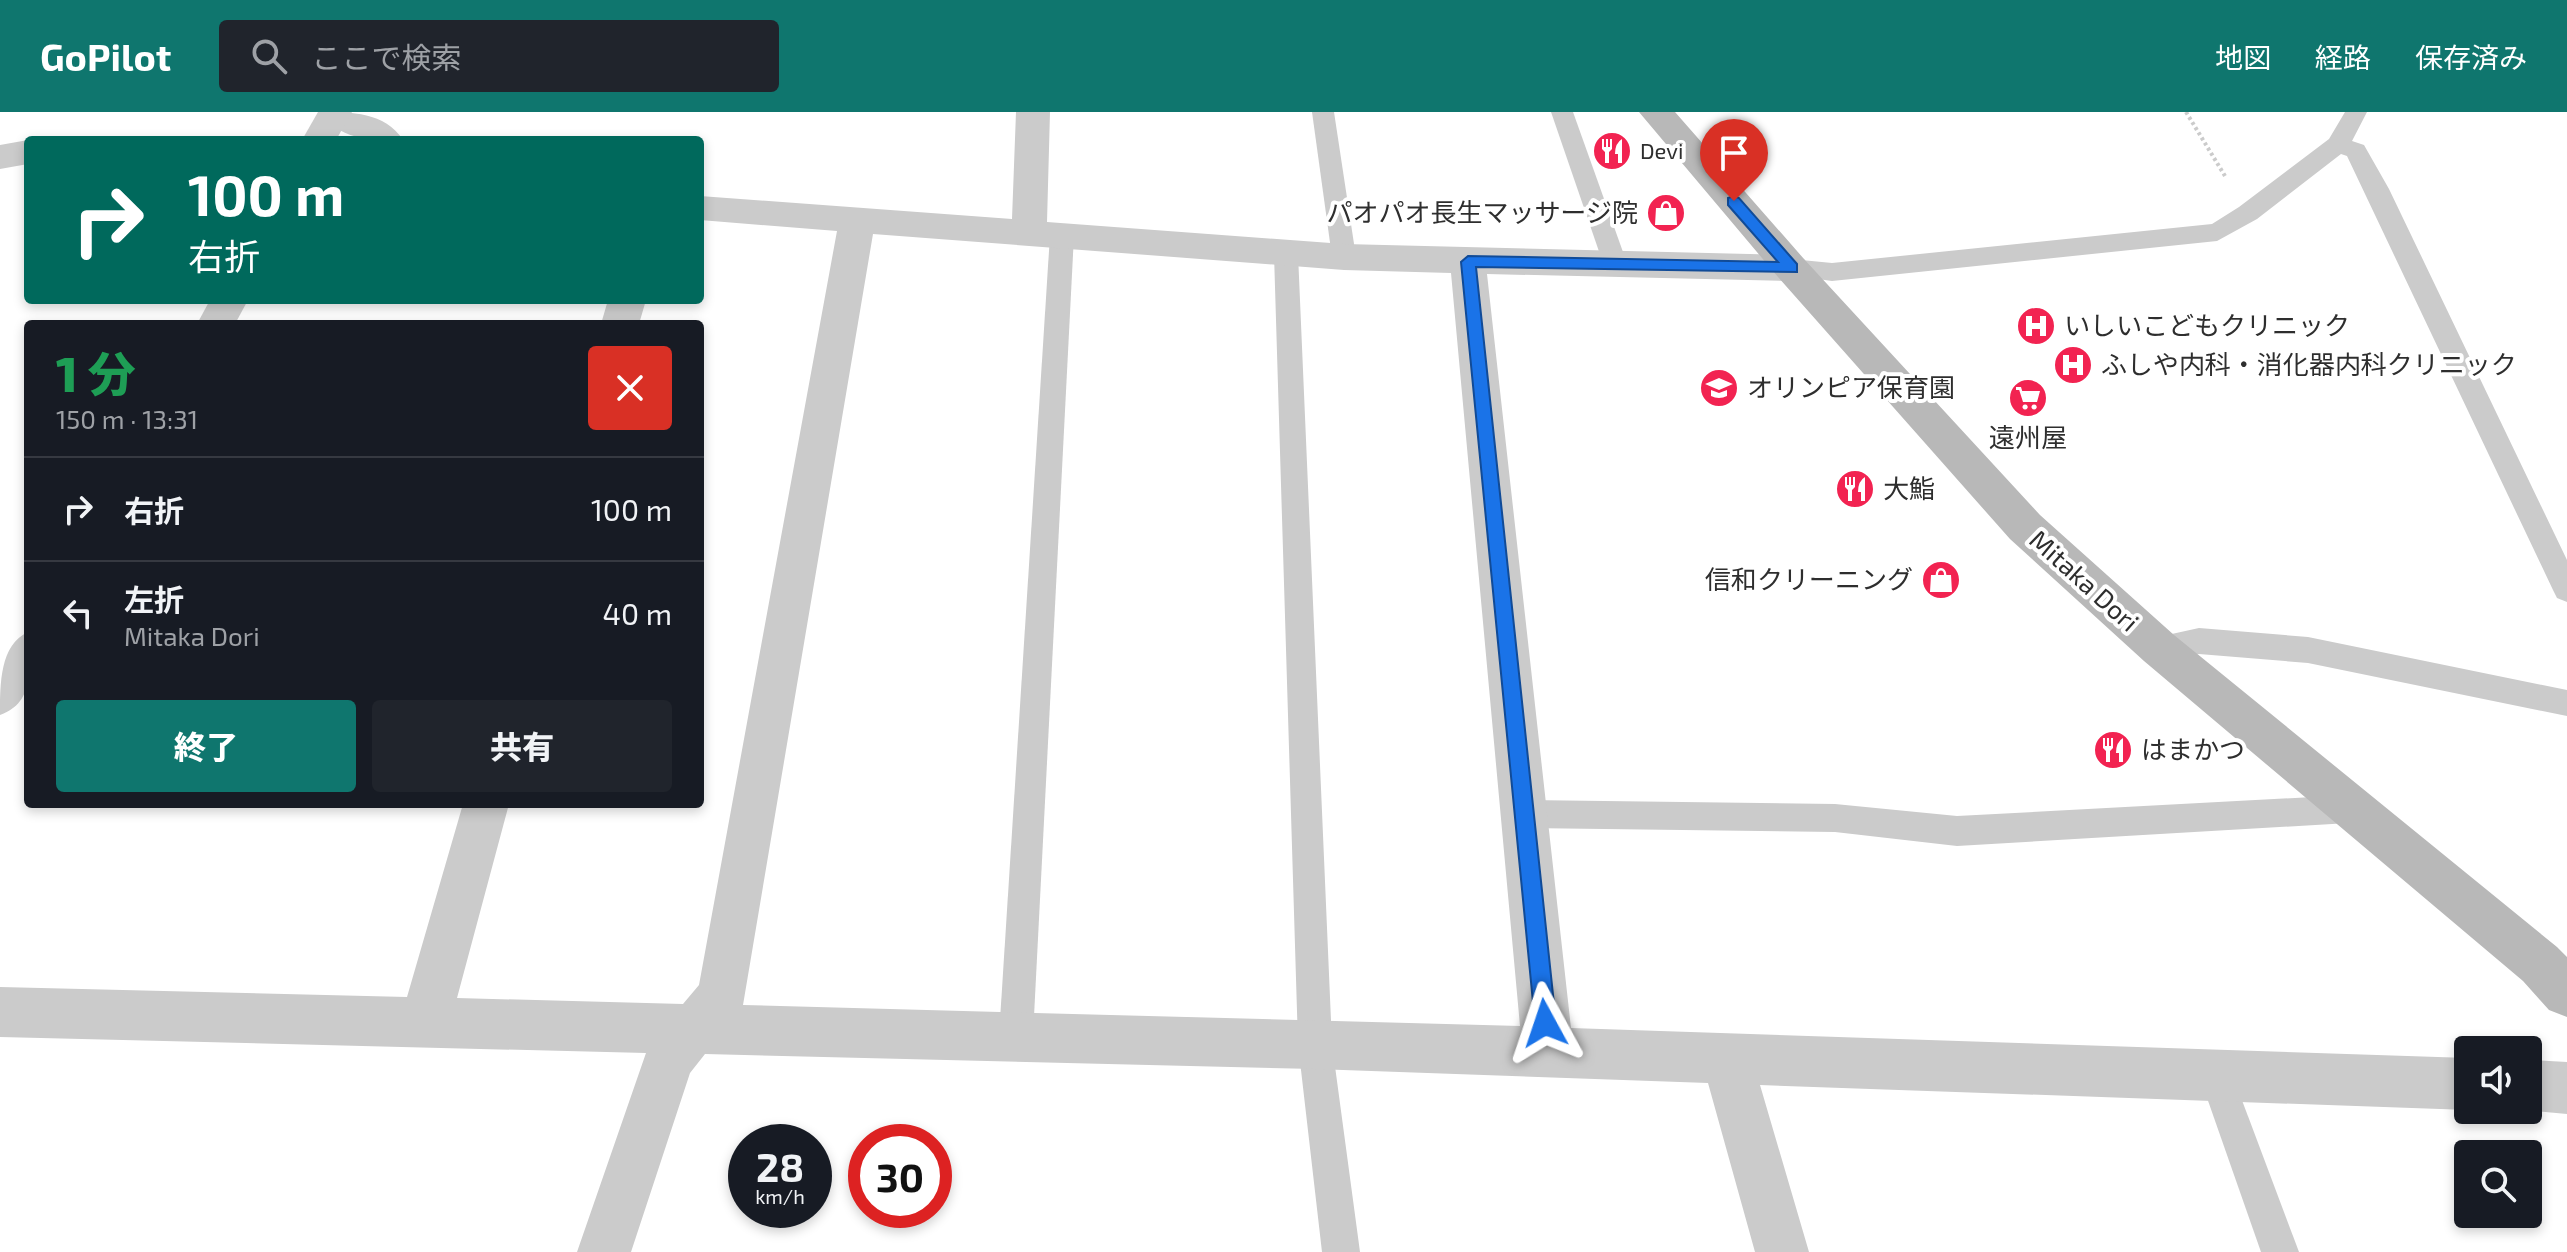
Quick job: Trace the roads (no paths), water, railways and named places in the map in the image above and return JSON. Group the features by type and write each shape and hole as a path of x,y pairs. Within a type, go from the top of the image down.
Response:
{"main road":[{"name":"Mitaka Dori","path":"1656,112 1791,268 2025,527 2159,648 2349,809 2540,964 2567,993"}],"street":[{"path":"321,136 336,112 379,136"},
{"path":"1033,112 1045,234"},
{"path":"704,208 1286,254 1468,262 1791,268"},
{"path":"604,1252 669,1058 722,996 857,221"},
{"path":"1468,262 1548,1052"},
{"path":"0,696 24,657"},
{"path":"425,1022 485,808"},
{"path":"0,1012 1315,1044 2454,1084"},
{"path":"1727,1059 1782,1252"},
{"path":"2542,1087 2567,1088"}],"lane":[{"path":"1323,112 1344,257"},
{"path":"1562,112 1616,266"},
{"path":"1791,268 1832,272 2217,232 2248,213 2338,144 2356,112"},
{"path":"2338,144 2356,151 2377,189 2567,590"},
{"path":"1016,1036 1045,234"},
{"path":"1286,254 1315,1044 1341,1252"},
{"path":"2159,648 2199,641 2308,650 2567,703"},
{"path":"1526,814 1835,818 1957,831 2349,809"},
{"path":"2216,1075 2280,1252"}],"place":[{"name":"Devi","path":"1612,151"},
{"name":"パオパオ長生マッサージ院","path":"1666,213"},
{"name":"いしいこどもクリニック","path":"2036,326"},
{"name":"ふしや内科・消化器内科クリニック","path":"2073,365"},
{"name":"オリンピア保育園","path":"1719,388"},
{"name":"遠州屋","path":"2028,398"},
{"name":"大鮨","path":"1855,489"},
{"name":"信和クリーニング","path":"1941,580"},
{"name":"はまかつ","path":"2113,750"}]}
